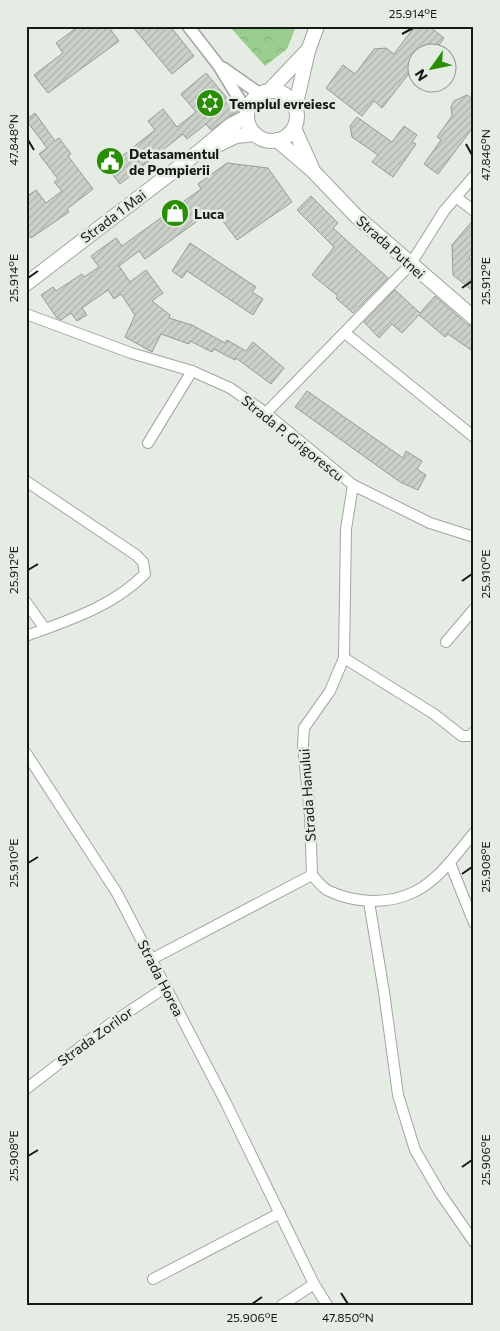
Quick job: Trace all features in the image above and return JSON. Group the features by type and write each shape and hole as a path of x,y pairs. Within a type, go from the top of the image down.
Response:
{"main road":[{"path":"308,51 264,93 254,99 247,115 250,128 262,139 277,140 290,134 294,128 296,121 295,108 308,51 317,26"},
{"path":"264,93 284,95 295,108"},
{"name":"Strada 1 Mai","path":"26,284 231,125 247,115"},
{"name":"Strada Putnei","path":"294,128 313,171"},
{"name":"Strada 1 Mai","path":"201,150 236,136 255,134"},
{"name":"Strada Putnei","path":"277,140 313,171 356,216 410,265 474,318"}],"street":[{"path":"188,26 219,66 247,115"},
{"path":"219,66 264,93"},
{"path":"266,413 410,265 444,211 456,197 470,189 474,176"},
{"path":"456,197 474,211"},
{"name":"Strada P. Grigorescu","path":"26,314 131,353 192,371 230,388 266,413 352,485 430,522 474,537"},
{"path":"345,333 474,438"},
{"path":"148,444 192,371"},
{"path":"26,480 136,555 145,568 145,574 133,586 87,615 26,636"},
{"name":"Strada Hanului","path":"312,875 310,816 303,745 304,728 330,690 344,658 346,529 352,485"},
{"path":"26,602 45,629"},
{"path":"446,642 474,609"},
{"path":"344,658 434,714 462,736 470,736 474,732"},
{"name":"Strada Horea","path":"26,753 117,893 280,1213 314,1284 327,1305"},
{"path":"152,959 312,875 327,890 369,902 415,892 450,863 474,833"},
{"path":"450,863 474,923"},
{"path":"369,902 398,1095 416,1150 440,1193 474,1242"},
{"name":"Strada Zorilor","path":"26,1089 110,1024 166,987"},
{"path":"153,1280 280,1213"},
{"path":"282,1305 314,1284"}],"green space":[{"path":"229,26 296,26 287,49 265,66"}],"building":[{"path":"79,26 108,26 119,41 48,93 34,75 63,53 56,43"},
{"path":"132,26 170,26 194,56 172,74"},
{"path":"415,26 429,26 444,38 441,42 408,42 408,75 382,108 374,101 362,116 326,88 343,65 355,74 374,49 386,48 394,54"},
{"path":"206,73 238,111 211,130 206,124 187,139 183,134 120,184 107,168 155,130 148,121 163,109 177,127 196,112 181,94"},
{"path":"467,95 474,100 474,126 438,174 424,164 441,140 437,137 452,116 451,107 454,101"},
{"path":"35,113 55,141 59,138 71,154 68,156 93,189 67,209 69,212 31,238 26,231 26,197 36,190 46,203 62,191 54,182 58,179 39,154 47,148 26,120"},
{"path":"357,117 392,142 404,126 417,135 412,142 416,144 393,177 372,162 378,155 352,137 350,126"},
{"path":"227,163 268,168 292,202 237,240 214,209 145,259 139,251 119,266 130,282 146,270 163,293 152,301 170,315 169,318 192,325 225,343 227,340 246,351 253,342 284,368 271,384 236,358 235,360 214,349 212,352 190,341 189,344 161,334 152,352 125,337 135,315 121,294 114,299 108,290 82,308 87,315 77,321 71,313 61,320 57,318 41,295 53,287 56,291 82,274 84,277 99,267 91,256 116,238 122,246 201,189 198,184"},
{"path":"311,196 338,223 333,228 388,278 353,313 336,298 338,296 312,275 334,247 297,210"},
{"path":"474,219 474,251 469,257 474,267 474,292 453,275 452,245"},
{"path":"190,243 256,287 252,292 263,299 253,315 187,271 182,278 172,271"},
{"path":"395,290 420,313 435,296 468,325 474,327 474,352 448,334 445,337 419,315 402,333 392,324 379,338 364,322"},
{"path":"307,391 403,458 406,451 422,461 417,469 426,475 418,490 400,482 295,407"}],"place":[{"name":"Templul evreiesc","path":"210,103"},
{"name":"Detasamentul de Pompierii","path":"110,161"},
{"name":"Luca","path":"175,213"}]}
